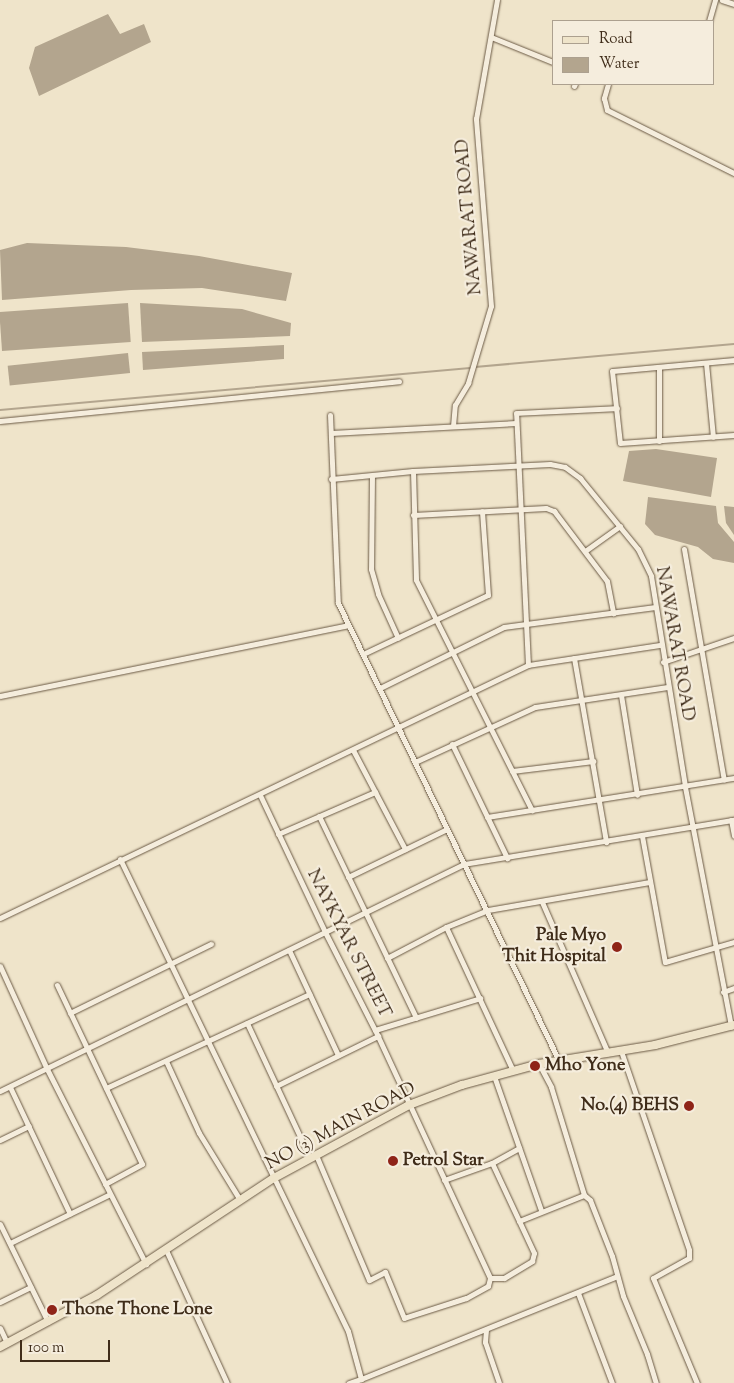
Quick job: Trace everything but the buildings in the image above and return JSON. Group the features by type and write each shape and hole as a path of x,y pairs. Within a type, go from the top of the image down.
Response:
{"main road":[{"name":"NO (3) MAIN ROAD","path":"4,1345 48,1322 146,1264 274,1178 409,1105 494,1076 539,1064 621,1051 732,1026"}],"street":[{"name":"NAWARAT ROAD","path":"454,426 455,405 468,383 491,306 476,119 497,0"},
{"path":"709,20 715,0"},
{"path":"722,0 734,4"},
{"path":"491,37 552,62"},
{"path":"608,85 604,98 607,110 734,173"},
{"path":"734,360 612,371 620,443 734,435"},
{"path":"706,363 713,437"},
{"path":"659,367 660,440"},
{"path":"0,421 399,381"},
{"path":"528,665 516,413 616,408"},
{"path":"330,415 331,479 338,603 488,910 559,1061"},
{"path":"330,433 516,423"},
{"name":"NAWARAT ROAD","path":"331,479 413,470 550,464 565,467 580,478 620,526 646,562 692,828 723,992 732,1026"},
{"path":"413,470 416,580 532,811"},
{"path":"372,476 371,569 378,594 398,638"},
{"path":"413,515 546,508 554,511 607,581 613,613"},
{"path":"363,654 488,595 482,511"},
{"path":"585,552 620,526"},
{"path":"684,550 724,780"},
{"path":"380,688 504,628 655,607"},
{"path":"0,696 348,625"},
{"path":"663,662 734,638"},
{"path":"0,918 120,859 353,750 471,690 528,665 660,646"},
{"path":"574,658 606,842"},
{"path":"415,762 489,726 535,707 667,687"},
{"path":"621,695 637,795"},
{"path":"452,744 507,858"},
{"path":"353,750 405,849"},
{"path":"512,771 592,761"},
{"path":"487,817 599,802 734,778"},
{"path":"278,834 375,792"},
{"name":"NAYKYAR STREET","path":"260,795 325,932 378,1036 490,1278"},
{"path":"319,816 416,1018"},
{"path":"0,1091 464,864 732,820 734,836"},
{"path":"348,877 447,829"},
{"path":"642,836 666,962 734,942"},
{"path":"120,859 348,1331 361,1379"},
{"path":"387,958 446,927 488,910 650,882"},
{"path":"542,902 608,1053"},
{"path":"446,927 513,1071"},
{"path":"70,1013 211,944"},
{"path":"289,950 338,1055"},
{"path":"0,966 46,1068 146,1264"},
{"path":"57,984 86,1049 142,1164 105,1184"},
{"path":"723,992 734,988"},
{"path":"106,1088 309,994"},
{"path":"375,1030 480,998"},
{"path":"247,1023 276,1086 313,1156 369,1280 385,1272 404,1318 466,1298 488,1286 490,1278 504,1278 532,1261 534,1253 492,1164"},
{"path":"276,1086 378,1036"},
{"path":"621,1051 689,1250 689,1258 653,1278 697,1383"},
{"path":"166,1060 199,1133 240,1200"},
{"path":"539,1064 551,1087 584,1195 590,1200 612,1256 617,1276 656,1383"},
{"path":"494,1076 541,1210"},
{"path":"10,1087 70,1214"},
{"path":"0,1140 29,1126"},
{"path":"444,1180 492,1164 519,1148"},
{"path":"10,1243 110,1194"},
{"path":"519,1222 541,1210 584,1195"},
{"path":"0,1224 48,1322"},
{"path":"166,1250 227,1383"},
{"path":"349,1383 486,1330 617,1276"},
{"path":"0,1302 31,1287"},
{"path":"578,1293 612,1383"},
{"path":"0,1328 4,1345"},
{"path":"486,1330 485,1342 499,1383"}],"water":[{"path":"108,14 120,34 144,24 151,42 39,96 29,68 35,47"},
{"path":"27,243 126,247 199,256 292,273 286,301 202,288 131,290 2,300 0,250"},
{"path":"128,303 131,342 2,351 0,312"},
{"path":"140,303 242,309 291,323 290,336 142,342"},
{"path":"284,345 284,359 143,370 142,352"},
{"path":"128,353 130,373 10,386 8,366"},
{"path":"656,449 717,458 711,497 623,481 629,451"},
{"path":"648,497 716,506 718,523 734,542 734,563 713,559 698,547 655,535 645,524"},
{"path":"724,506 734,507 734,535 726,523"}],"waterway":[{"path":"475,367 734,344"},
{"path":"0,410 470,368"}],"place":[{"name":"Pale Myo Thit Hospital","path":"617,947"},
{"name":"Mho Yone","path":"535,1066"},
{"name":"No.(4) BEHS","path":"689,1106"},
{"name":"Petrol Star","path":"393,1161"},
{"name":"Thone Thone Lone","path":"52,1310"}]}
